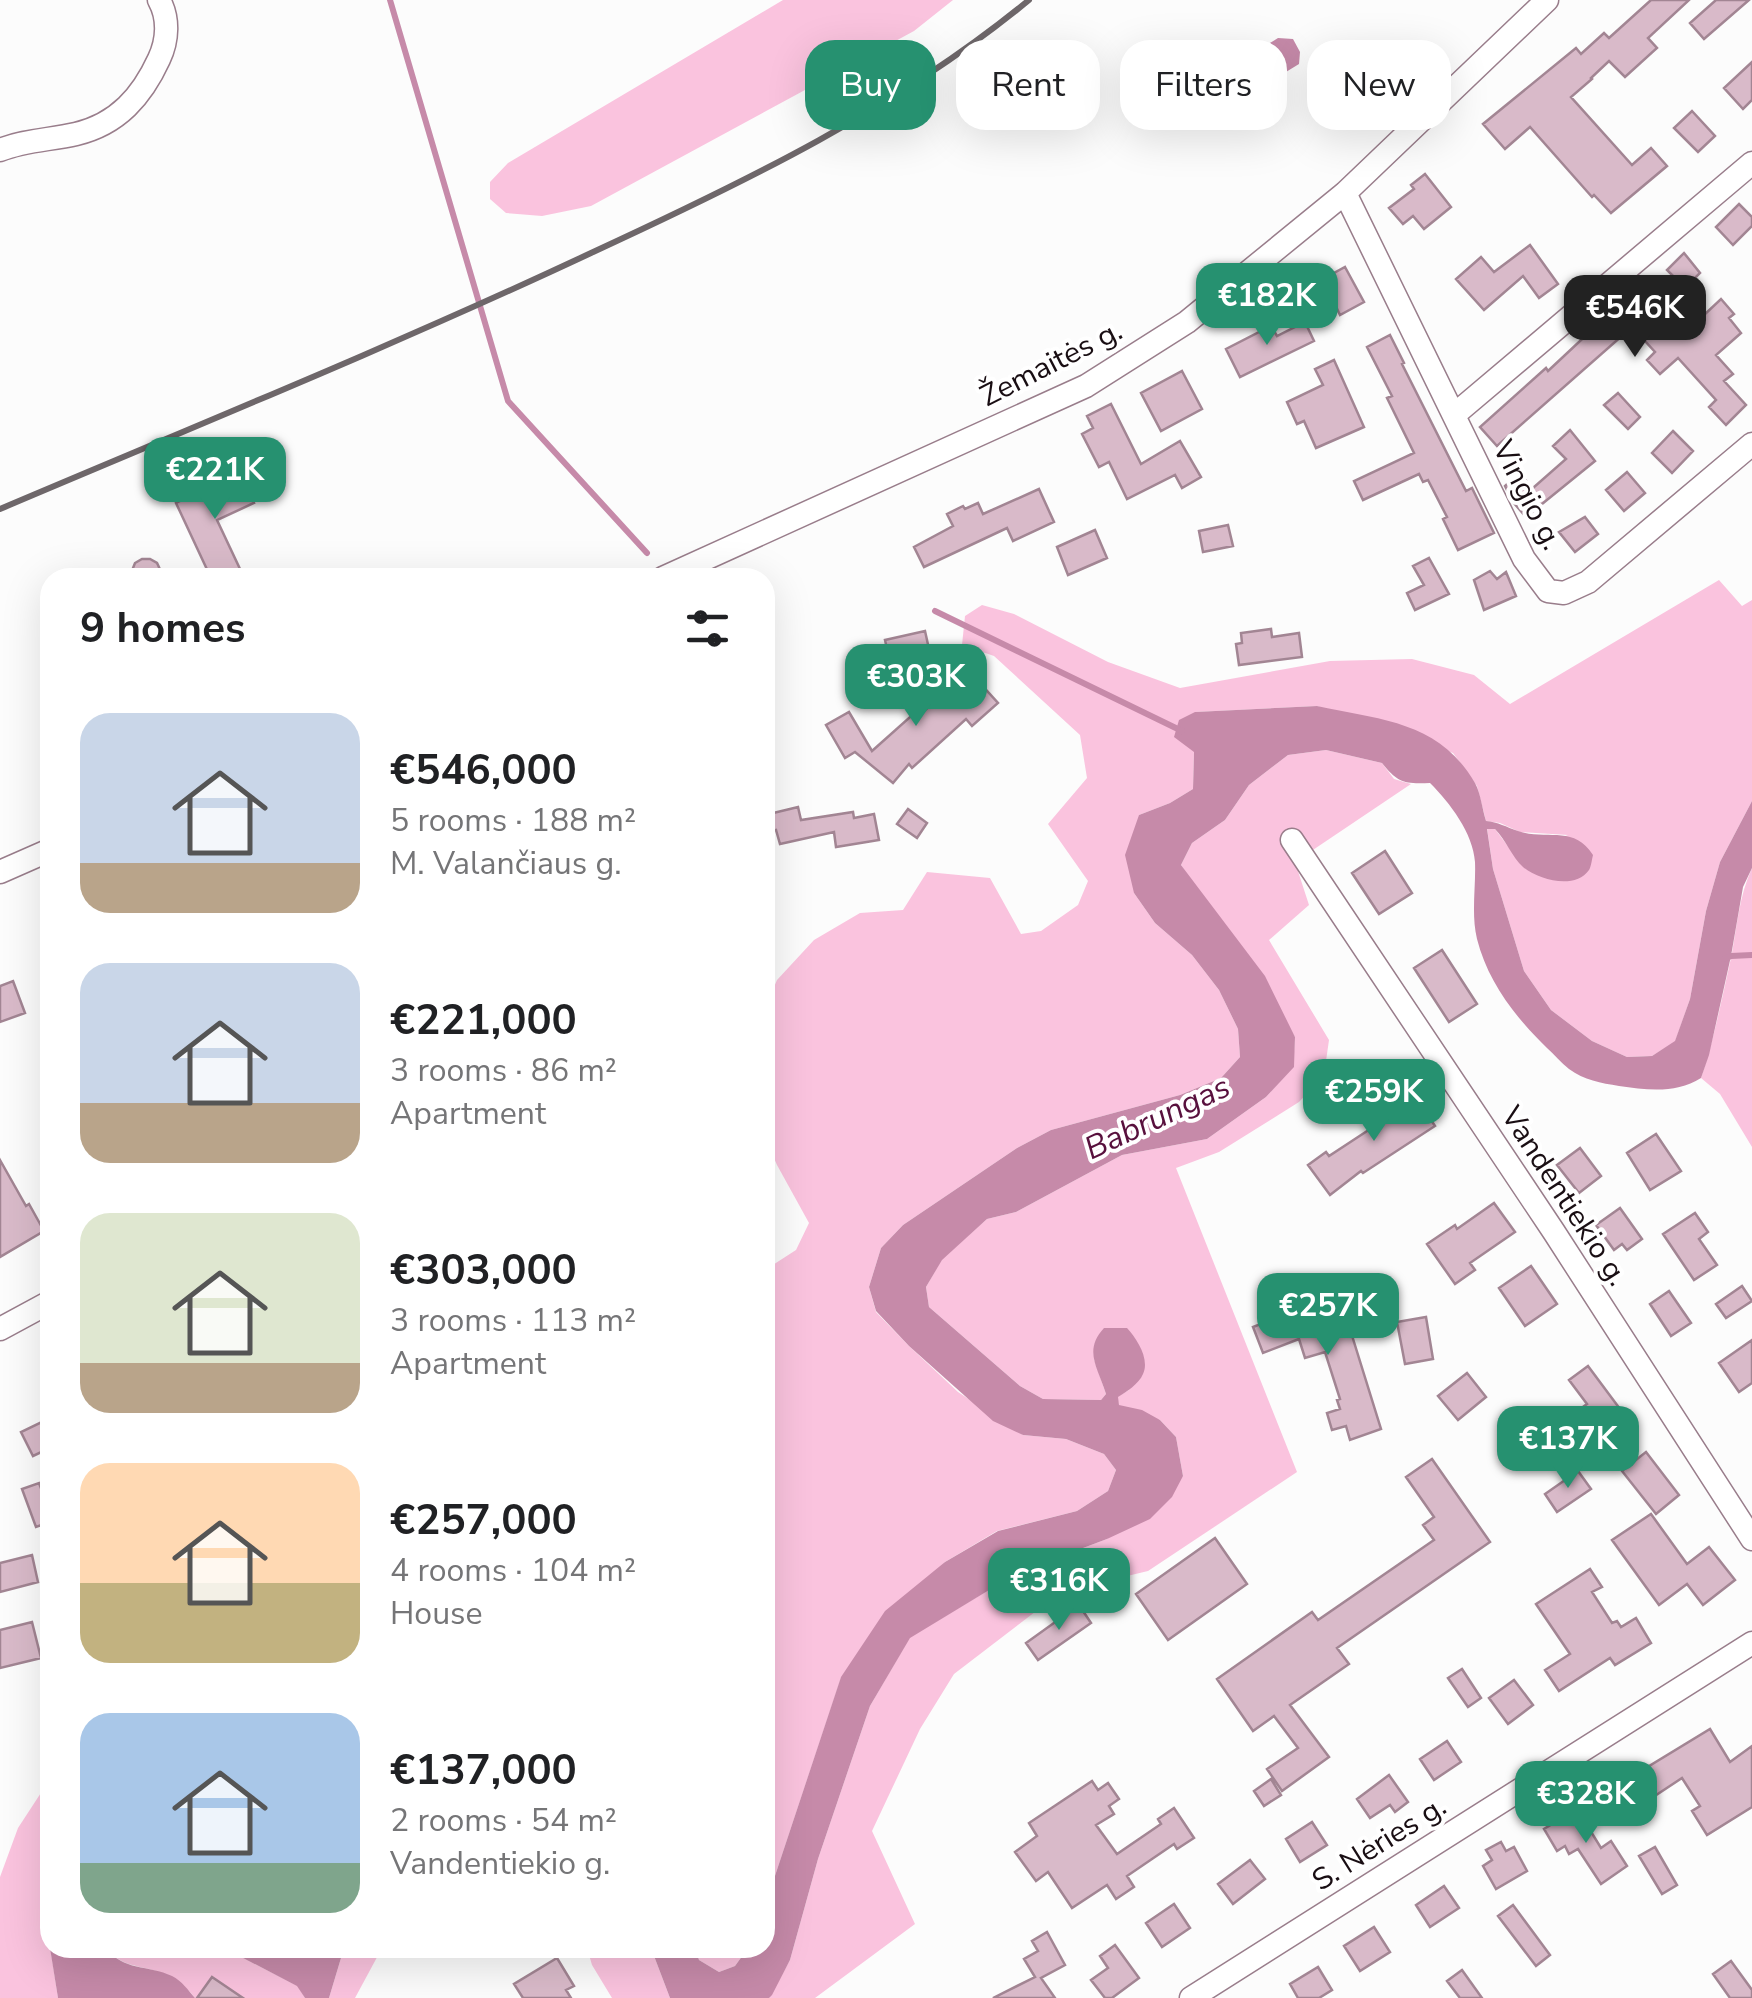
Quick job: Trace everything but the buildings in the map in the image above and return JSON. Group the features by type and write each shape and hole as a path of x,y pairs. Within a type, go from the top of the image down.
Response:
{"street":[{"name":"Žemaitės g.","path":"684,568 1086,386 1187,322 1345,193 1547,0"},
{"path":"0,150 18,143 80,133 124,111 147,85 166,45 162,6"},
{"path":"1454,415 1752,163"},
{"name":"Vingio g.","path":"1345,193 1524,559 1548,591 1564,593 1588,582 1752,444"},
{"name":"Vandentiekio g.","path":"1292,840 1554,1232 1752,1538"},
{"path":"0,872 40,854"},
{"path":"0,1329 40,1307"},
{"name":"S. Nėries g.","path":"1191,1998 1752,1643"}],"shaded area":[{"path":"783,0 953,0 897,40 805,40 805,90 591,206 542,216 506,213 490,199 490,182 508,163"},
{"path":"1719,580 1742,606 1752,600 1752,801 1720,862 1706,911 1690,999 1675,1042 1652,1056 1627,1057 1592,1041 1551,1010 1524,971 1493,869 1487,828 1495,829 1513,853 1568,835 1520,832 1486,821 1477,786 1453,753 1317,706 1195,712 1193,789 1139,815 1134,893 1155,923 1192,955 1219,990 1238,1029 1240,1057 1221,1078 1180,1095 1051,1130 1017,1148 903,1225 881,1248 869,1287 876,1312 958,1392 1023,1435 1066,1439 1104,1454 1116,1470 1108,1491 1077,1511 997,1531 945,1562 841,1678 775,1876 775,1264 796,1250 809,1223 775,1160 775,985 814,940 860,913 903,910 927,872 990,878 1021,934 1041,931 1078,905 1088,881 1048,824 1087,778 1080,735 994,656 962,645 965,616 982,605 1014,614 1108,662 1180,688 1330,661 1412,659 1474,675 1510,704"},
{"path":"1326,750 1382,763 1394,779 1411,784 1295,862 1309,905 1269,940 1329,1040 1324,1075 1299,1102 1219,1152 1176,1168 1297,1472 1148,1571 1061,1592 954,1674 920,1729 872,1831 915,1924 815,1998 769,1998 790,1960 818,1859 870,1706 910,1637 1019,1572 1107,1539 1183,1476 1176,1437 1160,1420 1119,1406 1117,1397 1129,1390 1094,1359 1106,1394 1101,1400 1043,1399 1020,1386 929,1307 926,1287 942,1259 987,1219 1016,1212 1122,1155 1207,1139 1266,1097 1293,1067 1295,1037 1181,865 1192,843 1225,820 1249,785 1288,755"},
{"path":"1752,868 1752,1147 1720,1094 1701,1078"},
{"path":"40,1794 40,1958 52,1958 58,1998 0,1998 0,1877 18,1828"},
{"path":"118,1958 243,1958 298,1986 305,1998 195,1998 173,1978"},
{"path":"341,1958 377,1958 355,1998 329,1998"},
{"path":"590,1958 655,1958 670,1998 612,1998"},
{"path":"741,1958 735,1966 719,1972 699,1960"}],"water":[{"path":"1293,39 1300,52 1299,64 1287,71 1287,40 1275,40"},
{"name":"Babrungas","path":"1317,706 1406,726 1444,747 1460,762 1479,792 1486,821 1529,834 1568,836 1585,845 1593,855 1589,870 1575,880 1557,881 1523,867 1495,829 1487,829 1493,869 1524,971 1551,1010 1592,1041 1627,1057 1652,1056 1675,1041 1690,999 1706,911 1720,862 1752,801 1752,868 1743,887 1731,956 1701,1078 1682,1087 1661,1090 1599,1082 1569,1069 1535,1036 1504,998 1488,970 1475,930 1475,862 1470,840 1452,809 1430,783 1402,781 1382,763 1326,750 1288,755 1249,785 1225,820 1192,843 1181,865 1265,976 1295,1037 1294,1067 1266,1097 1207,1139 1122,1155 1016,1212 987,1219 942,1260 926,1287 929,1307 1020,1386 1043,1399 1101,1400 1106,1394 1094,1360 1094,1344 1104,1328 1127,1328 1141,1350 1145,1368 1139,1381 1118,1397 1119,1405 1142,1410 1160,1420 1176,1437 1183,1476 1172,1497 1150,1519 1019,1572 910,1638 870,1706 818,1859 790,1960 772,1995 670,1998 655,1958 698,1958 719,1972 735,1966 741,1958 775,1958 775,1876 841,1677 885,1611 945,1562 998,1531 1077,1511 1108,1491 1116,1470 1104,1454 1066,1439 1023,1435 993,1421 876,1311 869,1287 881,1248 903,1225 1017,1148 1051,1130 1180,1095 1221,1078 1240,1057 1238,1029 1219,990 1192,955 1155,923 1134,893 1125,855 1139,815 1193,789 1194,752 1174,737 1179,720 1195,712"},
{"path":"52,1958 116,1958 172,1976 195,1998 58,1998"},
{"path":"243,1958 341,1958 329,1998 305,1998 297,1986"}],"waterway":[{"path":"390,0 508,401 647,553"},
{"path":"935,611 1182,731"},
{"path":"1724,959 1752,955"}],"railway":[{"path":"0,509 445,320 706,199 873,109 979,39 1029,0"}]}
